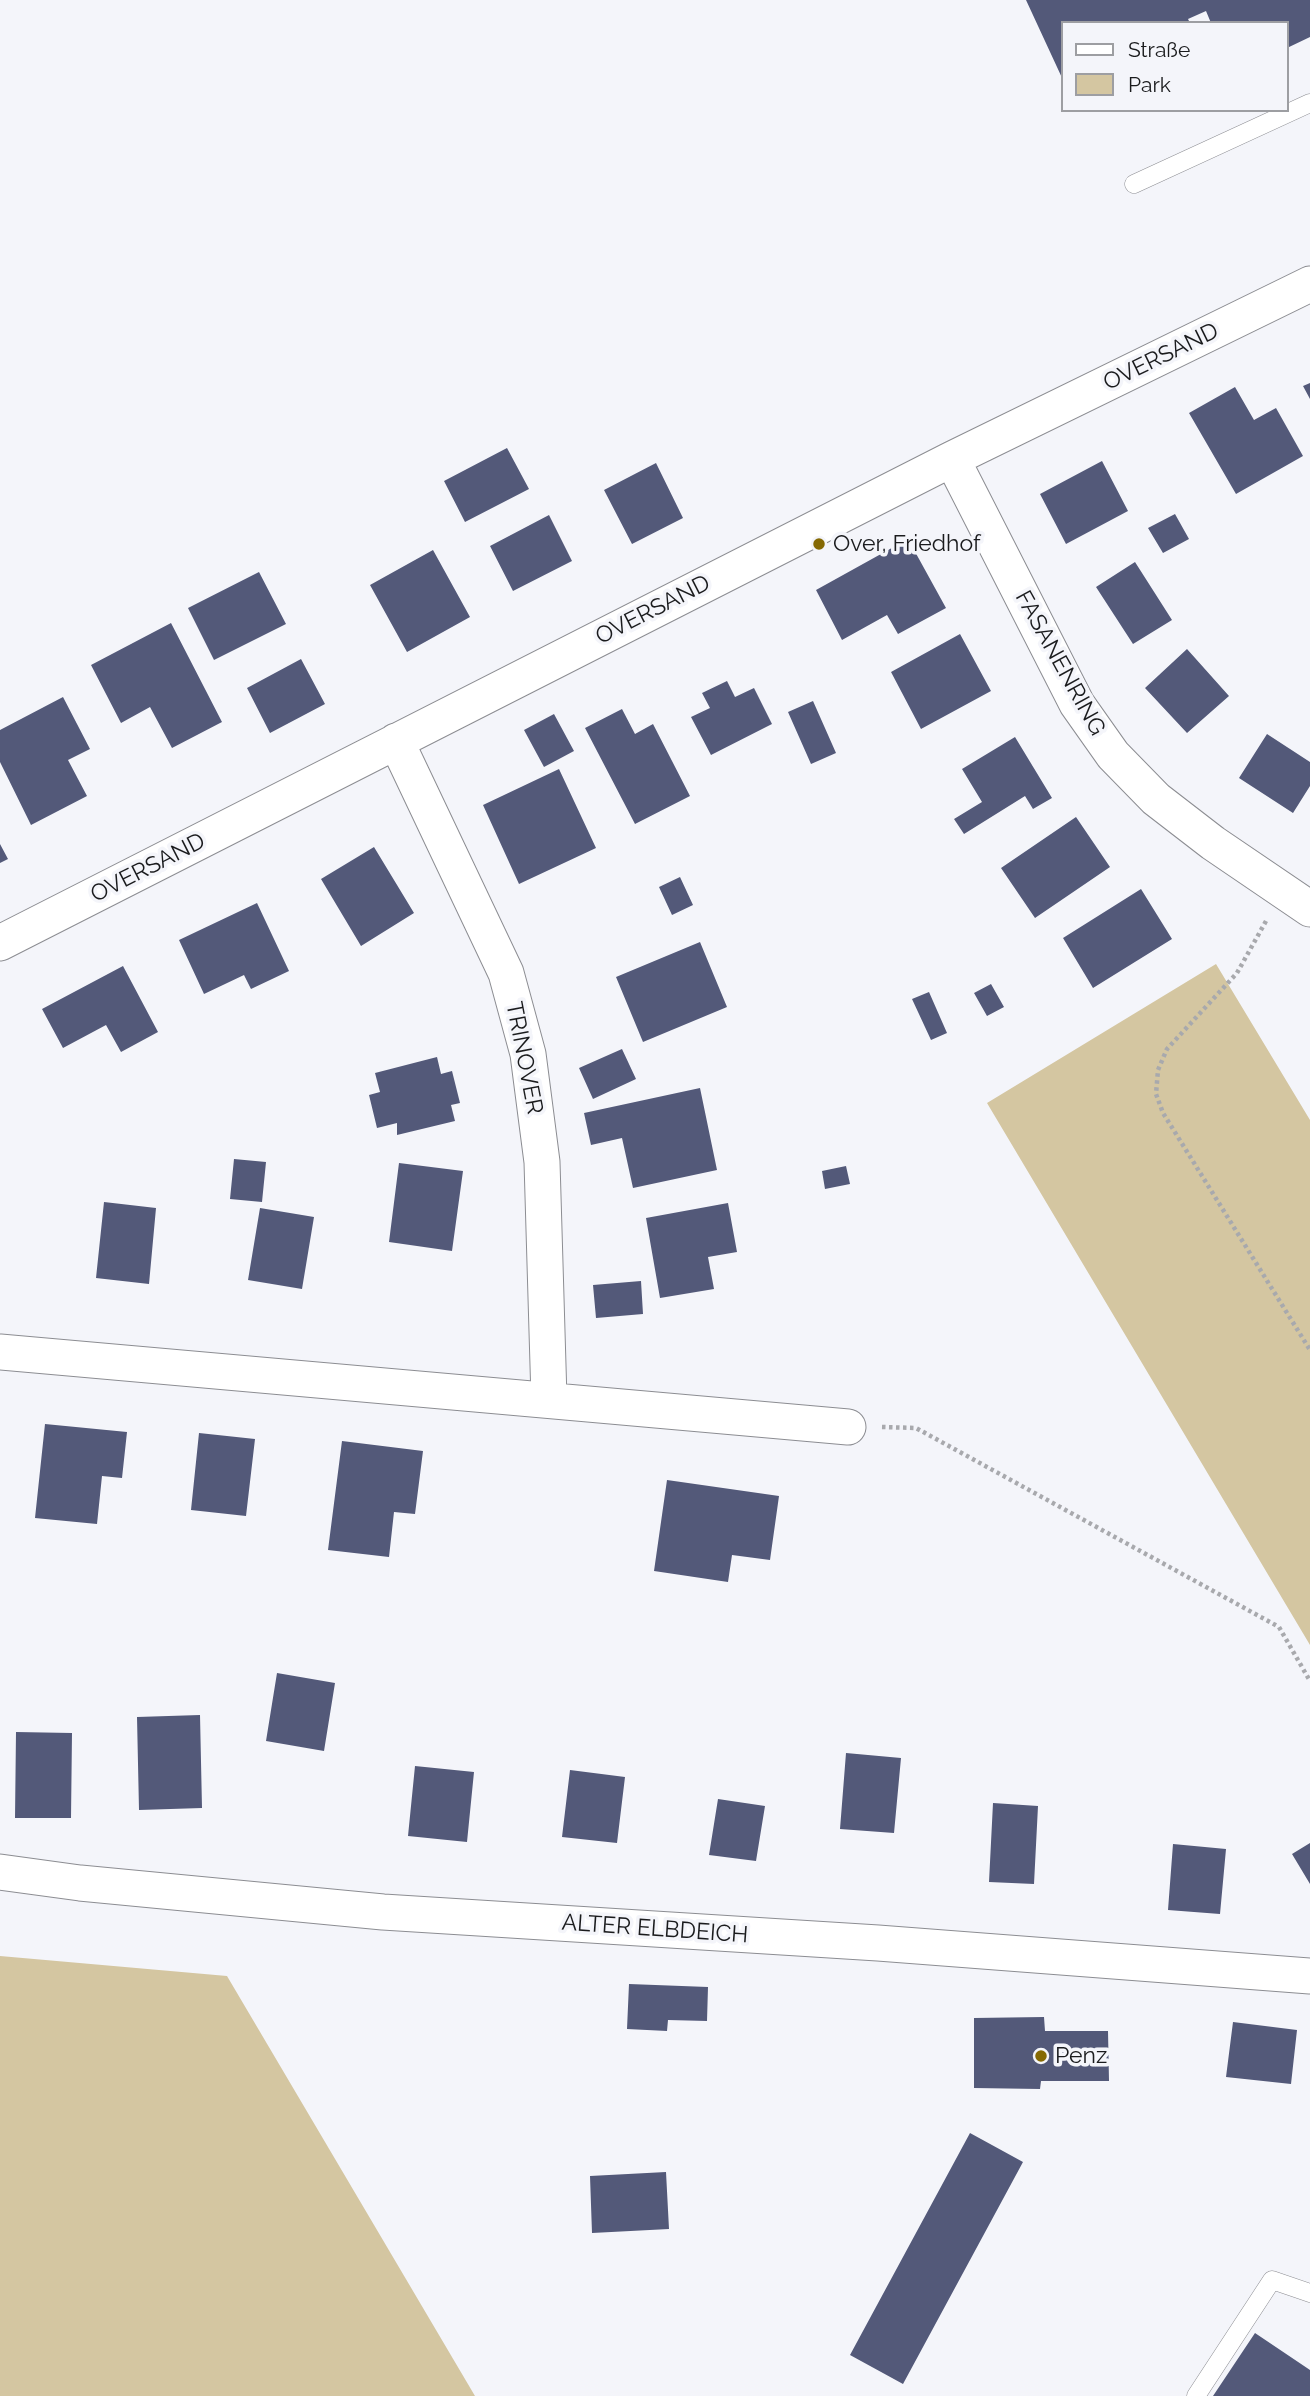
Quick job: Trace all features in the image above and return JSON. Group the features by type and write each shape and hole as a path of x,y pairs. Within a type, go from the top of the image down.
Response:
{"street":[{"name":"OVERSAND","path":"0,943 951,459 1310,284"},
{"name":"FASANENRING","path":"951,459 1077,704 1112,755 1156,799 1213,843 1297,899"},
{"name":"TRINOVER","path":"396,741 506,973 528,1054 542,1162 550,1399"},
{"path":"0,1352 848,1427"},
{"name":"ALTER ELBDEICH","path":"0,1872 80,1883 383,1912 878,1943 1310,1976"}],"lane":[{"path":"1134,184 1310,103"},
{"path":"1196,2396 1272,2280 1310,2293"}],"path":[{"path":"1297,899 1237,973 1167,1049 1158,1070 1156,1094 1163,1113 1310,1350"},
{"path":"848,1427 916,1427 1279,1627 1310,1681"}],"green space":[{"path":"1216,964 1310,1120 1310,1645 987,1103"},
{"path":"0,1956 227,1976 475,2396 0,2396"}],"building":[{"path":"1026,0 1310,0 1310,37 1289,47 1289,21 1210,21 1206,11 1188,19 1189,21 1062,21 1062,78"},
{"path":"1310,383 1310,399 1303,386"},
{"path":"1235,387 1254,420 1276,408 1303,456 1236,494 1189,413"},
{"path":"507,448 529,489 465,522 444,481"},
{"path":"1102,461 1128,511 1066,544 1040,494"},
{"path":"656,463 683,518 632,544 604,490"},
{"path":"1175,514 1189,539 1163,553 1148,528"},
{"path":"549,515 572,561 513,591 490,546"},
{"path":"908,539 946,608 898,634 887,615 842,640 816,590"},
{"path":"433,550 470,617 407,652 370,585"},
{"path":"1135,562 1172,620 1133,644 1096,587"},
{"path":"259,572 286,624 214,660 188,608"},
{"path":"171,623 222,722 172,748 150,707 121,723 91,665"},
{"path":"960,634 991,691 921,729 891,672"},
{"path":"1187,649 1229,696 1187,733 1145,688"},
{"path":"301,659 325,704 270,733 247,688"},
{"path":"727,681 735,697 754,688 772,724 711,755 691,717 710,708 702,693"},
{"path":"63,697 90,749 68,760 87,796 31,825 0,762 0,730"},
{"path":"813,701 836,753 811,764 788,712"},
{"path":"622,709 635,734 653,724 690,796 635,824 585,728"},
{"path":"554,714 574,751 544,767 524,730"},
{"path":"1267,734 1310,762 1310,786 1293,813 1239,778"},
{"path":"1015,737 1052,798 1033,809 1025,796 964,834 954,819 982,802 962,769"},
{"path":"559,769 596,848 519,884 483,805"},
{"path":"1076,817 1110,867 1035,918 1001,868"},
{"path":"0,844 8,859 0,863"},
{"path":"374,847 414,913 361,946 321,879"},
{"path":"680,877 693,905 672,915 659,887"},
{"path":"1141,889 1172,939 1093,988 1063,938"},
{"path":"257,903 289,971 251,989 244,975 204,994 179,940"},
{"path":"700,942 727,1007 643,1042 616,977"},
{"path":"123,966 158,1032 121,1052 106,1025 63,1048 42,1009"},
{"path":"991,984 1004,1007 987,1016 974,993"},
{"path":"929,992 947,1033 931,1040 912,999"},
{"path":"622,1049 636,1079 593,1099 579,1068"},
{"path":"437,1057 441,1074 452,1071 460,1103 451,1105 455,1121 397,1135 397,1123 377,1128 369,1095 380,1092 375,1073"},
{"path":"700,1088 717,1170 633,1188 622,1138 591,1145 584,1113"},
{"path":"234,1159 266,1162 262,1202 230,1199"},
{"path":"399,1163 463,1171 452,1251 389,1242"},
{"path":"846,1166 850,1184 825,1189 822,1171"},
{"path":"104,1202 156,1208 149,1284 96,1278"},
{"path":"728,1203 737,1252 708,1257 714,1289 660,1298 646,1218"},
{"path":"260,1208 314,1217 302,1289 248,1280"},
{"path":"641,1281 643,1314 596,1318 593,1285"},
{"path":"45,1424 127,1432 122,1478 102,1476 97,1524 35,1518"},
{"path":"199,1433 255,1439 246,1516 191,1510"},
{"path":"342,1441 423,1451 415,1514 394,1512 389,1557 328,1550"},
{"path":"667,1480 779,1496 770,1560 732,1555 728,1582 654,1571"},
{"path":"277,1673 335,1683 324,1751 266,1741"},
{"path":"200,1715 202,1808 139,1810 137,1717"},
{"path":"16,1732 72,1733 71,1818 15,1818"},
{"path":"846,1753 901,1758 894,1833 840,1829"},
{"path":"415,1766 474,1772 467,1842 408,1836"},
{"path":"570,1770 625,1777 617,1843 562,1837"},
{"path":"718,1799 765,1806 756,1861 709,1855"},
{"path":"993,1803 1038,1806 1034,1884 989,1882"},
{"path":"1310,1843 1310,1884 1292,1854"},
{"path":"1173,1844 1226,1849 1220,1914 1168,1910"},
{"path":"629,1984 708,1987 707,2021 668,2020 667,2031 627,2029"},
{"name":"Penz","path":"1044,2017 1045,2031 1108,2031 1109,2081 1041,2081 1040,2089 974,2088 974,2018"},
{"path":"1233,2022 1297,2030 1291,2084 1226,2077"},
{"path":"970,2133 1023,2162 903,2384 850,2355"},
{"path":"666,2172 669,2229 592,2233 590,2176"},
{"path":"1255,2333 1310,2370 1310,2396 1213,2396"}],"place":[{"name":"Over, Friedhof","path":"819,544"},
{"name":"Penz","path":"1041,2056"}]}
